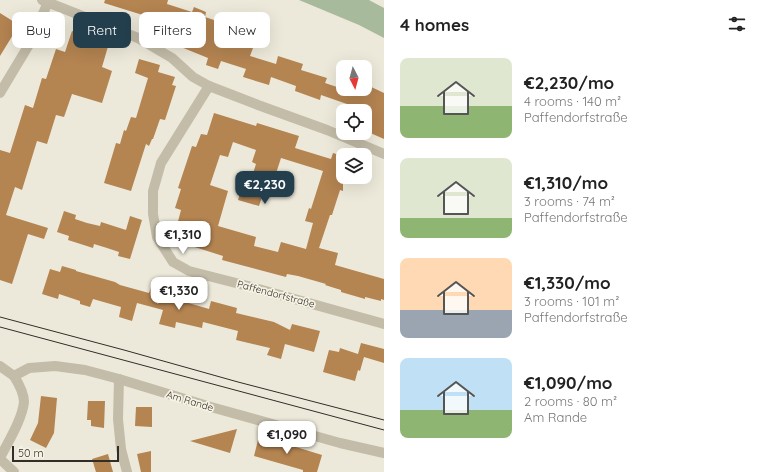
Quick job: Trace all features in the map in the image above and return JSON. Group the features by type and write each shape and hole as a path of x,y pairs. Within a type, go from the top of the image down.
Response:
{"street":[{"path":"0,93 30,43 46,1 138,38 172,58 194,77 209,86 327,130 384,154"},
{"name":"Paffendorfstraße","path":"209,86 161,163 153,191 153,214 157,237 173,262 189,271 384,324"},
{"path":"0,366 14,376 20,387 24,402 19,421 0,459 14,472"},
{"name":"Am Rande","path":"14,376 29,368 55,366 85,370 340,444 384,453"},
{"path":"119,379 118,419 121,449 127,472"}],"green space":[{"path":"299,0 369,0 384,8 384,38 359,25"}],"building":[{"path":"105,0 168,0 167,4 192,12 139,12 139,14 104,3"},
{"path":"194,7 206,12 192,12"},
{"path":"0,13 12,21 12,36 0,56"},
{"path":"206,17 214,20 214,48 253,48 250,56 276,64 278,56 303,64 301,70 327,78 325,83 336,87 336,96 372,96 372,87 384,93 384,139 372,134 372,104 347,104 321,95 320,100 295,91 296,86 271,77 269,85 243,77 246,69 221,61 218,69 206,65 208,58 183,48 206,48"},
{"path":"73,31 73,48 108,48 102,67 112,71 102,103 72,94 64,117 56,115 47,144 37,141 22,190 15,187 6,215 48,228 44,239 28,234 12,284 0,280 0,150 10,153 25,105 33,108 42,78 46,79 56,49 65,52"},
{"path":"139,59 160,65 158,72 175,77 172,85 176,86 165,120 160,119 153,139 149,146 146,144 131,191 104,183 116,143 120,144 124,130 126,131 131,117 136,118 148,78 135,73"},
{"path":"214,113 256,126 257,123 299,136 295,148 331,159 333,153 336,154 336,184 343,184 343,191 340,190 319,248 338,253 335,265 384,279 384,300 381,299 381,301 365,297 365,299 341,292 341,290 325,285 326,284 298,276 287,274 286,277 222,260 223,256 176,241 179,230 176,229 181,210 175,208 181,189 178,188 192,146 196,147 201,134 207,135","holes":["233,142 256,150 252,162 256,164 248,189 242,187 238,200 259,206 263,194 269,195 281,158 323,171 311,209 309,208 305,221 313,223 306,249 281,242 278,252 254,246 256,237 218,226 228,191 210,185 220,155 228,157"]},
{"path":"64,211 76,215 75,219 87,223 100,226 101,222 126,230 130,216 142,220 130,259 118,256 119,252 94,244 93,248 68,240 69,236 57,232"},
{"path":"62,266 149,293 152,285 162,288 157,304 176,294 180,295 185,302 209,309 211,301 237,308 236,313 274,322 290,330 292,324 320,331 314,352 285,344 281,359 267,355 270,348 236,340 238,331 203,322 202,328 176,322 175,328 159,324 163,310 137,303 132,321 119,317 121,307 93,299 90,307 80,304 80,301 59,294 58,299 42,294 50,269 60,272"},
{"path":"361,343 384,349 384,363 364,357 355,381 323,372 329,350 339,352 340,348 358,354"},
{"path":"41,396 57,398 54,433 46,448 30,440 38,423"},
{"path":"88,401 105,401 104,428 91,426 91,420 87,420"},
{"path":"136,407 152,407 152,427 135,426"},
{"path":"237,429 230,453 190,441"},
{"path":"259,436 296,445 296,447 322,455 317,472 303,472 303,470 254,456"},
{"path":"151,451 151,472 141,472 137,454"},
{"path":"108,454 113,472 96,472 92,459"}],"tram line":[{"path":"0,317 384,420"},
{"path":"0,327 384,430"}]}
